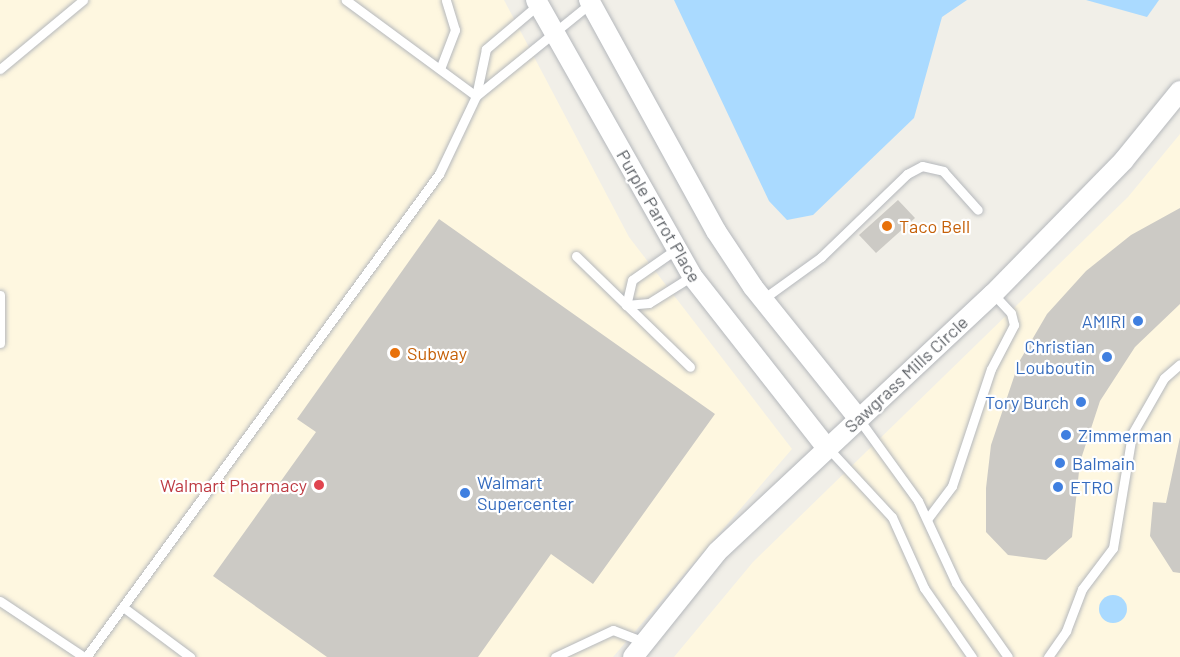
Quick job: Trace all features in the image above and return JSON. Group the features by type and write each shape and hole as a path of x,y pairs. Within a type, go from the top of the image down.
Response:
{"street":[{"name":"Purple Parrot Place","path":"540,1 675,250 692,276 826,447"},
{"path":"592,1 716,231 763,299 858,418"},
{"name":"Sawgrass Mills Circle","path":"639,649 717,552 826,447 993,294 1124,160 1180,91"}],"lane":[{"path":"0,69 83,0"},
{"path":"345,0 476,96"},
{"path":"440,69 455,30 446,0"},
{"path":"0,601 85,657 439,174 476,96 486,49 540,1"},
{"path":"476,96 514,60 557,33 592,1"},
{"path":"763,299 821,257 907,174 922,166 943,171 978,210"},
{"path":"626,304 632,280 675,250"},
{"path":"576,256 690,368"},
{"path":"626,304 649,303 692,276"},
{"path":"927,518 952,486 991,369 1014,325 1011,313 993,294"},
{"path":"0,295 0,343"},
{"path":"1048,657 1066,631 1082,589 1113,548 1132,434 1164,378 1180,364"},
{"path":"858,418 927,518 956,583 1008,657"},
{"path":"826,447 888,511 924,588 972,657"},
{"path":"123,607 190,657"},
{"path":"555,657 613,630 639,649"}],"shaded area":[{"path":"0,0 504,0 629,237 792,449 613,657 0,657"},
{"path":"1180,134 1180,657 674,657 753,562 1128,197"}],"water":[{"path":"674,0 967,0 942,17 914,118 813,215 787,220 769,201"},
{"path":"1086,0 1159,0 1147,17"},
{"path":"1113,595 1123,599 1127,609 1123,619 1113,623 1103,619 1099,609 1103,599"}],"building":[{"name":"Taco Bell","path":"898,200 915,218 876,253 859,235"},
{"path":"1180,208 1180,304 1135,347 1100,401 1080,462 1072,537 1046,560 1008,555 986,532 986,488 991,445 1019,362 1047,314 1086,271 1131,235"},
{"name":"Walmart Supercenter","path":"439,219 715,414 593,584 551,554 478,657 327,657 213,576 316,432 297,419"},
{"path":"1180,437 1180,573 1173,572 1150,536 1153,502 1166,503"}],"place":[{"name":"Taco Bell","path":"887,226"},
{"name":"AMIRI","path":"1138,321"},
{"name":"Subway","path":"395,353"},
{"name":"Christian Louboutin","path":"1107,357"},
{"name":"Tory Burch","path":"1081,402"},
{"name":"Zimmerman","path":"1066,435"},
{"name":"Balmain","path":"1060,463"},
{"name":"Walmart Pharmacy","path":"319,485"},
{"name":"ETRO","path":"1058,487"},
{"name":"Walmart Supercenter","path":"465,493"}]}
